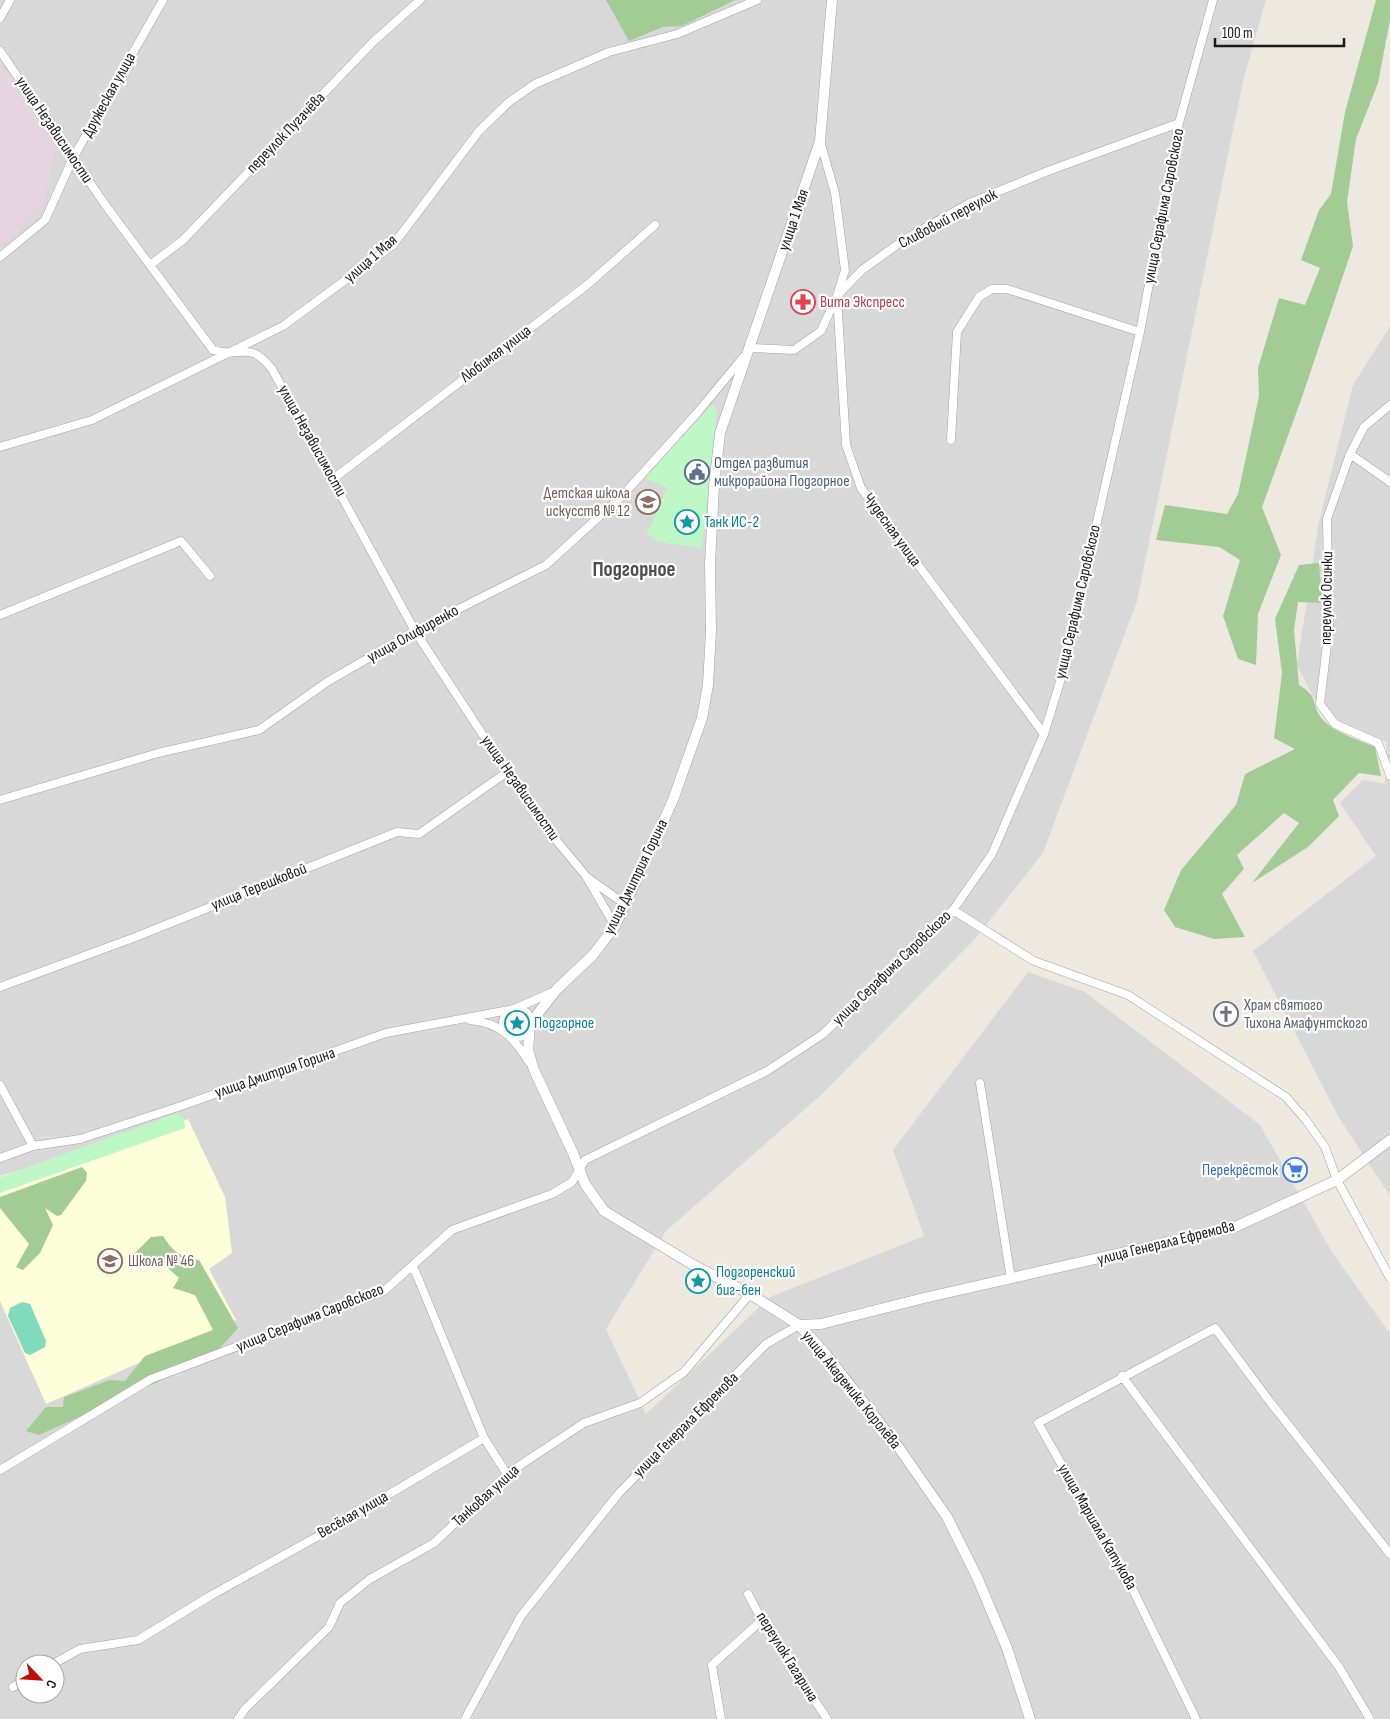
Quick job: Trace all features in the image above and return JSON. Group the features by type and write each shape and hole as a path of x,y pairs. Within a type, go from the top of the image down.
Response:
{"street":[{"path":"0,18 10,0"},
{"name":"Дружеская улица","path":"0,257 45,220 73,158 163,0"},
{"name":"переулок Пугачёва","path":"150,265 183,240 373,42 420,0"},
{"name":"улица 1 Мая","path":"0,447 92,420 235,352 283,326 393,246 480,131 509,102 535,84 609,52 677,34 757,0"},
{"name":"улица 1 Мая","path":"720,433 728,406 751,348 820,141 832,0"},
{"name":"улица Серафима Саровского","path":"0,1470 151,1379 384,1291 452,1230 552,1194 572,1182 584,1160 768,1071 823,1034 953,910 992,854 1044,734 1063,672 1140,332 1179,123 1213,0"},
{"name":"улица Независимости","path":"0,51 73,158 213,350 222,352 254,352 264,359 280,382 415,631 546,828 586,876"},
{"name":"Сливовый переулок","path":"751,348 794,350 821,331 837,296 862,270 905,239 970,203 1048,170 1179,123"},
{"name":"Чудесная улица","path":"820,141 835,193 845,270 837,296 846,445 861,488 1044,734"},
{"name":"Любимая улица","path":"333,479 587,285 656,226"},
{"path":"951,440 957,332 966,314 979,298 992,289 1007,289 1140,332"},
{"name":"улица Олифиренко","path":"0,800 158,754 259,730 327,682 415,631 546,566 624,494 697,413 751,348"},
{"name":"переулок Осинки","path":"1390,406 1364,427 1350,454 1327,519 1329,627 1320,704 1334,724 1378,743 1390,775"},
{"name":"улица Дмитрия Горина","path":"0,1158 33,1146 80,1139 181,1106 386,1033 514,1009 558,989 593,955 615,926 626,905 673,800 702,718 708,685 711,631 711,545 714,486 720,433"},
{"path":"1350,454 1390,482"},
{"path":"0,615 180,541 210,576"},
{"name":"улица Терешковой","path":"0,988 133,938 398,832 419,834 507,772"},
{"path":"586,876 626,905"},
{"path":"586,876 615,926"},
{"path":"953,910 1034,961 1128,995 1286,1097 1306,1120 1325,1148 1337,1180 1390,1278"},
{"path":"463,1019 488,1024 508,1034 521,1036 558,989"},
{"path":"530,1026 527,1014 514,1009 507,1014 503,1022 508,1034 534,1070"},
{"name":"улица Академика Королёва","path":"530,1026 528,1050 534,1070 594,1199 604,1211 695,1266 750,1294 799,1325 825,1353 897,1445 947,1517 977,1577 999,1630 1030,1719"},
{"path":"980,1083 1011,1279"},
{"path":"0,1085 33,1146"},
{"name":"улица Генерала Ефремова","path":"465,1719 521,1616 618,1493 766,1344 799,1325 821,1324 1235,1227 1337,1180 1390,1140"},
{"path":"413,1266 484,1438 507,1474"},
{"name":"Танковая улица","path":"238,1719 245,1709 329,1627 340,1603 370,1579 401,1564 434,1543 507,1474 584,1423 640,1403 684,1372 750,1294"},
{"name":"улица Маршала Катукова","path":"1196,1719 1133,1590 1038,1423 1122,1376 1216,1328 1271,1403 1390,1554"},
{"path":"1122,1376 1339,1667 1370,1719"},
{"name":"Весёлая улица","path":"65,1657 80,1649 138,1640 210,1596 322,1534 484,1438"},
{"name":"переулок Гагарина","path":"748,1594 762,1620 827,1719"},
{"path":"720,1719 712,1665 762,1620"}],"shaded area":[{"path":"0,0 1266,0 1243,81 1137,601 1043,853 975,939 822,1094 666,1231 606,1329 646,1414 770,1297 924,1236 893,1150 1028,972 1085,992 1260,1125 1332,1252 1390,1334 1390,1719 0,1719 0,244 9,240 56,147 0,67"},
{"path":"0,67 56,147 43,207 9,240 0,244"},
{"path":"1390,326 1390,1196 1338,1116 1253,951 1376,856 1340,803 1363,780 1385,784 1387,742 1323,716 1297,665 1319,522 1353,385"},
{"name":"Школа № 46","path":"188,1119 225,1197 232,1253 209,1269 236,1320 46,1404 0,1301 0,1176"}],"green space":[{"path":"606,0 735,0 682,26 663,27 629,41"},
{"path":"1376,0 1390,0 1390,20 1378,83 1356,139 1347,202 1353,246 1301,400 1262,507 1281,555 1258,614 1256,665 1238,659 1223,616 1240,560 1219,547 1156,540 1165,505 1227,514 1238,494 1259,396 1258,368 1279,298 1305,305 1320,268 1301,260 1319,210 1331,194 1345,112"},
{"path":"714,405 717,409 702,548 659,542 647,534 667,488 645,478"},
{"path":"1319,563 1322,603 1298,602 1294,630 1299,685 1312,696 1320,716 1330,726 1375,747 1381,776 1359,773 1333,800 1339,816 1308,847 1252,883 1299,823 1284,813 1237,855 1244,869 1222,894 1245,937 1214,939 1175,927 1164,910 1181,870 1236,805 1245,774 1295,749 1274,738 1282,673 1275,619 1299,565"},
{"path":"517,1013 524,1016 527,1023 524,1030 517,1033 510,1030 507,1023 510,1016"},
{"path":"178,1113 184,1119 185,1128 0,1193 0,1177"},
{"path":"82,1167 87,1173 86,1181 61,1215 57,1216 45,1208 53,1225 40,1253 23,1270 16,1267 29,1244 0,1208 0,1197"},
{"path":"163,1236 178,1253 199,1260 238,1328 211,1358 39,1435 26,1431 46,1407 63,1407 64,1397 110,1380 125,1381 145,1356 213,1330 195,1295 173,1288 179,1278 161,1262 148,1267 134,1254 151,1237"},
{"path":"22,1302 30,1304 46,1341 45,1347 30,1355 25,1353 8,1316 10,1308"}],"place":[{"name":"Вита Экспресс","path":"803,302"},
{"name":"Отдел развития микрорайона Подгорное","path":"697,472"},
{"name":"Детская школа искусств № 12","path":"648,502"},
{"name":"Танк ИС-2","path":"687,522"},
{"name":"Храм святого Тихона Амафунтского","path":"1226,1014"},
{"name":"Подгорное","path":"517,1023"},
{"name":"Перекрёсток","path":"1295,1170"},
{"name":"Школа № 46","path":"110,1261"},
{"name":"Подгоренский биг-бен","path":"698,1281"}],"district":[{"name":"Подгорное","path":"634,569"}]}
